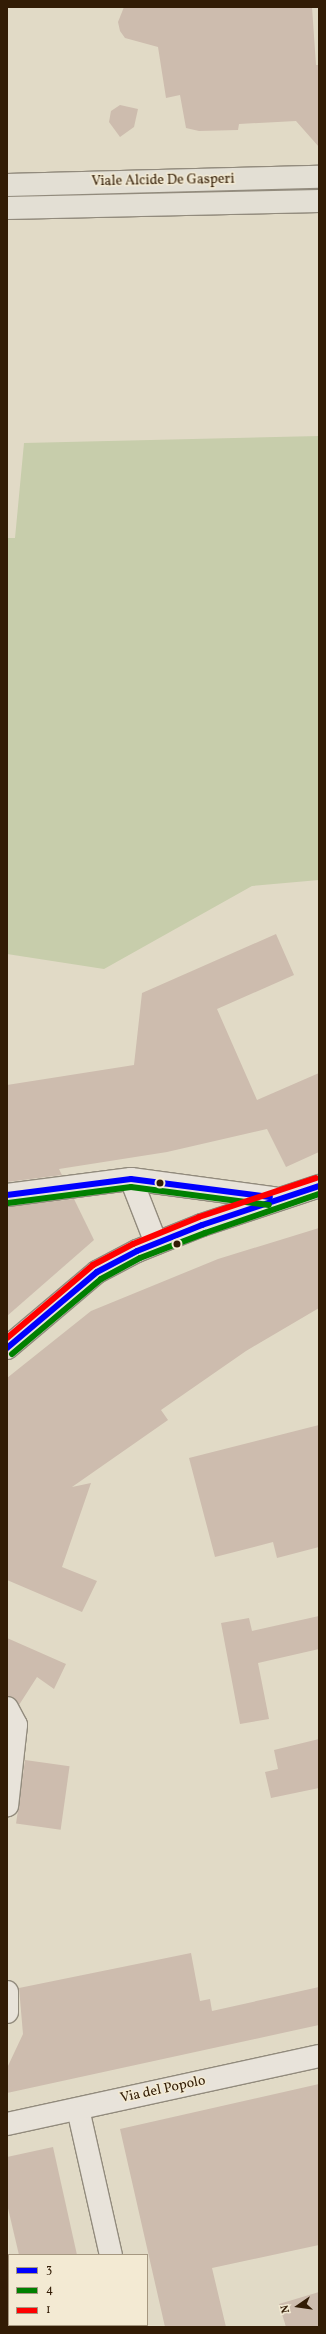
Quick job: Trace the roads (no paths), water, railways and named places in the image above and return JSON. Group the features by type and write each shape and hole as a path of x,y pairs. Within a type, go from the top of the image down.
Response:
{"main road":[{"name":"Viale Alcide De Gasperi","path":"7,185 319,177"},
{"name":"Viale Alcide De Gasperi","path":"7,208 319,201"}],"street":[{"path":"131,1179 156,1243"},
{"path":"7,1195 131,1179 278,1198"},
{"path":"7,1348 97,1272 156,1243 278,1198 319,1186"},
{"path":"7,1708 16,1725 7,1806"},
{"path":"7,1992 7,2012"},
{"name":"Via del Popolo","path":"7,2124 319,2056"},
{"path":"78,2109 111,2254"}]}
